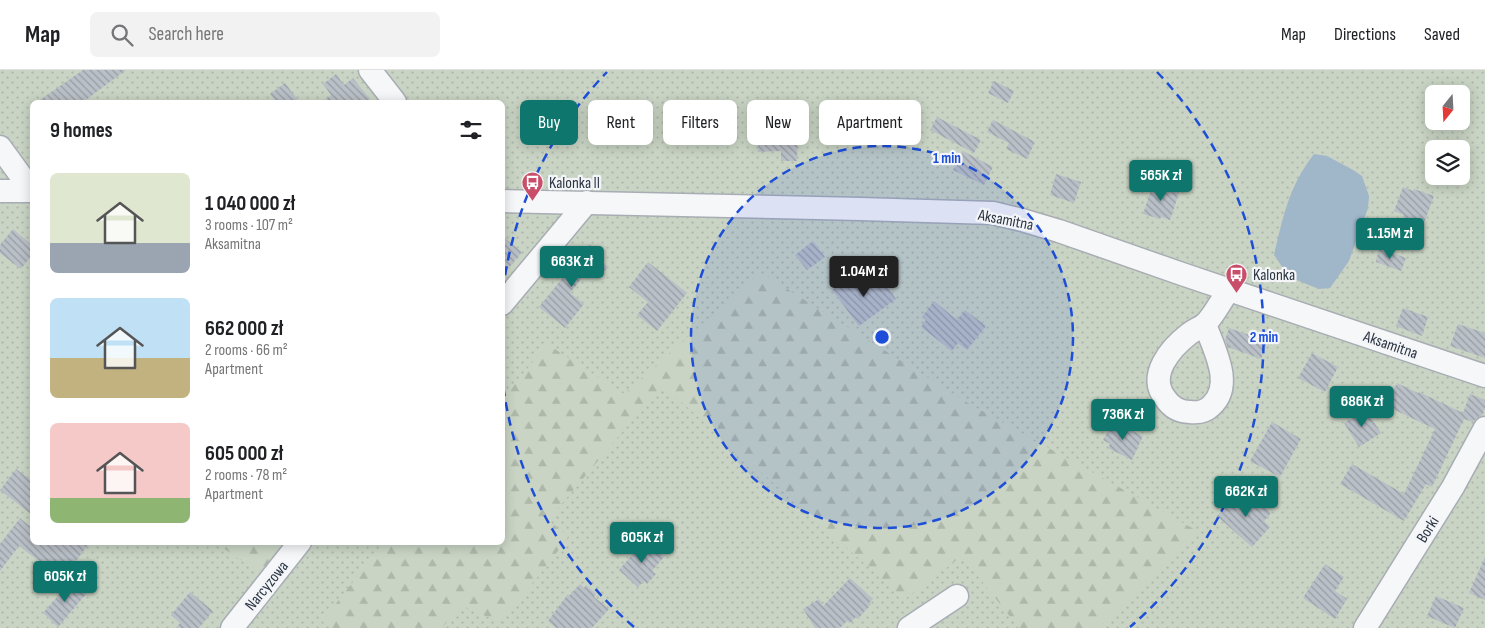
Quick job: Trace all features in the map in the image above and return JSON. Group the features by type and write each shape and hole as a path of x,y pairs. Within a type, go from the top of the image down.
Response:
{"street":[{"path":"370,70 393,100"},
{"path":"0,147 30,188"},
{"path":"0,191 30,191"},
{"name":"Aksamitna","path":"505,201 993,213 1041,225 1485,376"},
{"path":"505,300 587,202"},
{"path":"1205,324 1229,290"},
{"name":"Borki","path":"1365,628 1453,487 1485,428"},
{"name":"Narcyzowa","path":"232,628 298,545"},
{"path":"909,628 957,596"}],"green space":[{"path":"0,70 1485,70 1485,628 0,628"},
{"path":"760,272 968,403 1201,533 1098,628 1019,628 962,556 905,599 662,385 548,520 569,537 501,623 461,605 442,628 333,628 322,621 382,545 505,545 505,396 547,344 624,394"},
{"path":"219,545 292,545 265,577"}],"water":[{"path":"1314,154 1327,156 1362,176 1369,196 1368,208 1349,261 1330,288 1319,289 1289,277 1274,255 1288,202 1298,178"}],"building":[{"path":"83,70 126,70 86,100 40,100"},
{"path":"336,74 344,85 353,78 370,100 325,100 331,95 323,84"},
{"path":"994,81 1014,91 1008,103 988,93"},
{"path":"285,83 298,100 274,100 270,94"},
{"path":"937,117 981,140 974,153 930,130"},
{"path":"993,120 1035,142 1027,159 1006,149 1009,143 987,132"},
{"path":"758,145 797,145 797,161 781,161 781,151 758,152"},
{"path":"963,151 993,167 984,185 953,170"},
{"path":"1056,174 1081,182 1074,203 1050,195"},
{"path":"1153,184 1180,190 1170,220 1143,214"},
{"path":"1403,187 1434,196 1423,226 1403,219 1404,215 1394,211"},
{"path":"13,229 30,243 30,258 21,269 0,253 0,245"},
{"path":"505,238 522,252 505,272"},
{"path":"813,241 825,257 807,270 795,255"},
{"path":"590,244 601,253 597,258 608,267 599,277 589,269 570,293 584,304 565,328 539,307"},
{"path":"1379,248 1406,258 1401,271 1376,262"},
{"path":"648,262 687,293 657,331 637,315 648,302 629,287"},
{"path":"854,274 865,288 880,277 896,299 859,326 832,290"},
{"path":"934,301 957,320 965,310 986,326 967,350 958,343 952,351 921,327 926,320 922,317"},
{"path":"1403,308 1428,317 1422,336 1396,326"},
{"path":"1458,324 1485,333 1485,358 1450,346"},
{"path":"1229,328 1267,341 1261,359 1228,347 1225,340"},
{"path":"1312,353 1338,367 1325,392 1298,378"},
{"path":"1397,383 1463,413 1470,394 1485,400 1482,416 1473,422 1464,419 1432,487 1426,484 1404,521 1340,484 1352,464 1404,494 1435,429 1386,406"},
{"path":"1366,410 1381,433 1359,447 1344,423"},
{"path":"1272,422 1301,439 1280,477 1250,461"},
{"path":"1112,424 1118,427 1119,425 1143,436 1132,460 1108,448 1110,444 1103,440"},
{"path":"16,469 30,480 30,513 0,490"},
{"path":"1248,492 1271,513 1264,521 1270,527 1252,547 1217,516 1238,493 1243,497"},
{"path":"20,518 30,526 30,545 88,545 63,579 19,546 0,571 0,544"},
{"path":"645,540 664,557 652,571 656,574 647,584 644,581 638,587 619,570"},
{"path":"1485,557 1485,600 1469,593"},
{"path":"1325,564 1344,577 1335,591 1347,599 1335,619 1303,598"},
{"path":"850,578 873,599 869,603 871,604 858,619 856,617 850,623 847,621 840,628 815,628 803,609 819,599 823,606"},
{"path":"72,580 87,593 58,627 43,613"},
{"path":"580,584 584,588 586,585 596,594 594,597 609,609 592,628 556,628 548,621 568,594 569,596"},
{"path":"190,592 213,611 199,628 176,628 180,623 171,615"},
{"path":"1436,596 1464,608 1455,628 1427,616"}],"place":[{"name":"Kalonka II","path":"533,201"},
{"name":"Kalonka","path":"1237,293"}]}
